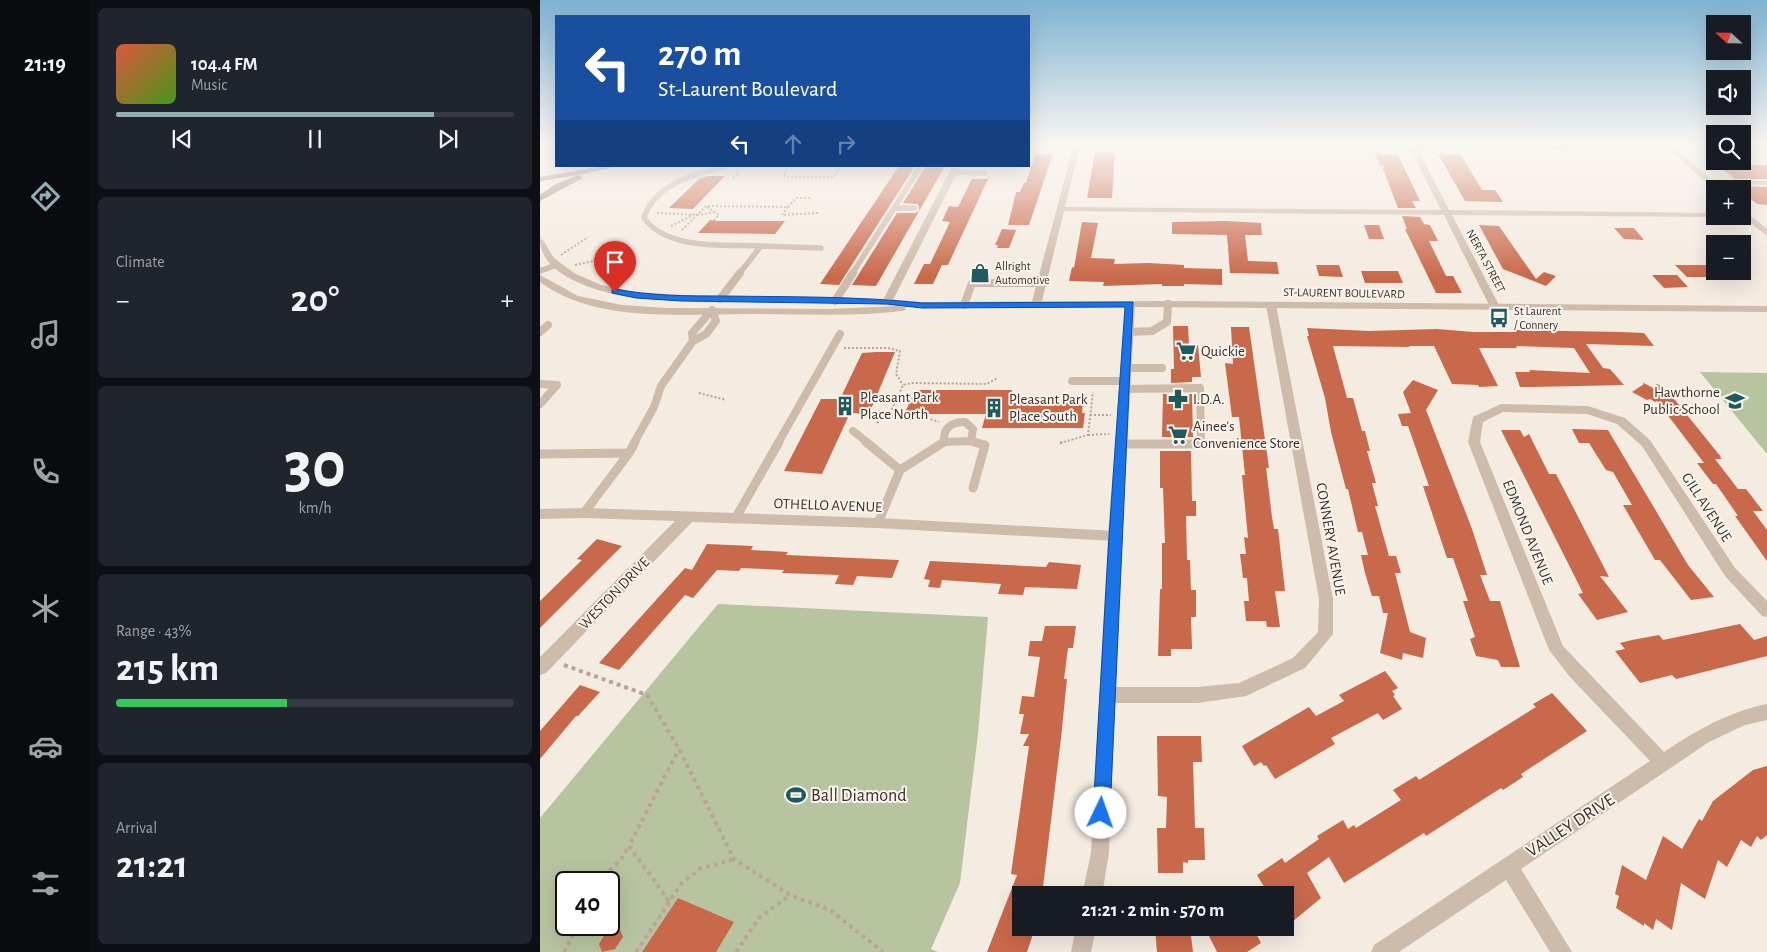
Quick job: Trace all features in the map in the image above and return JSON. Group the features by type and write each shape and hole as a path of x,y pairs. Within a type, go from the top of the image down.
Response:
{"main road":[{"path":"540,199 554,188"}],"street":[{"path":"887,302 945,188"},
{"path":"1036,305 1065,188"},
{"name":"NERTA STREET","path":"1434,188 1495,307"},
{"path":"1059,209 1706,214"},
{"path":"1751,220 1767,233"},
{"name":"ST-LAURENT BOULEVARD","path":"540,242 550,260 557,261 584,281 615,292 636,296 887,302 922,305 1271,304 1767,309"},
{"path":"540,271 557,261"},
{"name":"ST-LAURENT BOULEVARD","path":"540,278 563,294 581,300 622,308 884,310 922,305"},
{"path":"540,292 563,294"},
{"path":"712,310 720,299"},
{"path":"1094,886 1100,853 1115,536 1130,304"},
{"name":"CONNERY AVENUE","path":"1107,695 1198,695 1240,691 1299,663 1325,634 1326,599 1271,304"},
{"name":"EDMOND AVENUE","path":"1621,420 1588,410 1501,408 1477,420 1474,442 1557,650 1663,764"},
{"name":"GILL AVENUE","path":"1621,420 1646,443 1730,572 1767,611"},
{"name":"OTHELLO AVENUE","path":"540,514 584,513 878,523 1115,536"},
{"name":"WESTON DRIVE","path":"544,664 688,518"},
{"name":"VALLEY DRIVE","path":"1381,952 1703,736 1743,717 1767,712"},
{"path":"1508,866 1562,952"},
{"path":"1081,952 1084,936"}],"lane":[{"path":"668,188 646,210 644,218 648,225 673,239 695,244 821,248"},
{"path":"835,301 907,188"},
{"path":"894,208 915,208"},
{"path":"720,299 761,246"},
{"path":"964,305 972,283 1041,283"},
{"path":"1128,332 1152,331 1166,322 1168,304"},
{"path":"584,513 629,453 654,407 661,386 694,340 706,334 716,321 712,310 692,333 694,340"},
{"path":"540,332 548,325"},
{"path":"735,519 840,334"},
{"path":"1125,379 1162,368"},
{"path":"1072,381 1125,379 1200,388 1201,444 1121,439"},
{"path":"540,384 557,385 540,404"},
{"path":"944,442 943,435 946,428 960,422 969,424 973,429 971,441"},
{"path":"853,431 900,470"},
{"path":"878,523 900,470 944,442 971,441 985,444 973,488"},
{"path":"540,454 629,453"}],"path":[{"path":"811,198 796,198 782,215 818,213"},
{"path":"673,239 706,206 788,207"},
{"path":"706,206 719,215 714,220"},
{"path":"657,213 697,214 715,212"},
{"path":"659,231 697,214"},
{"path":"557,261 588,237"},
{"path":"569,266 602,259"},
{"path":"611,285 624,276 626,270"},
{"path":"832,348 888,348 900,351 895,375 898,382 903,385 912,383 986,384 998,378"},
{"path":"1088,435 1094,381"},
{"path":"876,423 887,415 903,385"},
{"path":"699,393 726,400"},
{"path":"887,415 896,418 933,418 946,428"},
{"path":"1090,415 1122,416"},
{"path":"1060,443 1088,435 1121,439"},
{"path":"544,664 646,695 678,749 734,859 790,895 830,910 883,952"},
{"path":"609,871 621,859 629,846 678,749"},
{"path":"629,846 669,902"},
{"path":"636,952 682,883 700,869 734,859"},
{"path":"736,952 759,918 790,895"},
{"path":"564,952 572,936"}],"green space":[{"path":"1700,372 1767,373 1767,454"},
{"path":"718,604 988,617 978,734 960,883 931,949 938,952 540,952 540,818"}],"building":[{"path":"689,188 713,188 693,209 669,208"},
{"path":"884,188 901,188 839,285 820,284"},
{"path":"912,188 932,188 876,286 852,285 897,213 915,213 919,211 917,204 903,203"},
{"path":"967,188 984,188 948,265 942,265 933,284 914,284 924,264 930,264 950,222 942,221 949,206 958,207"},
{"path":"1022,188 1041,188 1029,225 1008,225 1016,192 1020,192"},
{"path":"1089,188 1113,188 1112,198 1087,198"},
{"path":"1390,188 1414,188 1420,201 1412,201 1416,208 1398,208"},
{"path":"1458,188 1495,190 1503,202 1465,201"},
{"path":"1751,188 1767,188 1767,205 1757,204 1751,199"},
{"path":"1402,216 1420,217 1424,224 1430,225 1438,241 1429,241 1446,276 1453,276 1462,293 1436,293 1405,229 1407,229"},
{"path":"710,220 785,221 775,234 698,233"},
{"path":"1226,221 1261,223 1262,235 1245,235 1248,261 1277,262 1279,274 1230,273 1227,235 1172,234 1172,222"},
{"path":"1082,222 1098,223 1091,258 1115,259 1114,264 1148,263 1184,265 1184,268 1222,269 1222,285 1184,284 1184,286 1162,286 1162,284 1103,286 1104,282 1069,281 1072,267 1074,268"},
{"path":"1364,225 1379,225 1384,239 1369,239"},
{"path":"1479,225 1499,226 1536,279 1544,272 1556,276 1546,286 1503,269"},
{"path":"1614,228 1634,228 1644,240 1624,239"},
{"path":"1002,229 1016,230 1009,248 997,248 998,245 995,245"},
{"path":"1316,265 1339,265 1343,277 1319,276"},
{"path":"1675,265 1706,265 1706,277 1687,277"},
{"path":"1361,271 1398,271 1403,283 1365,283"},
{"path":"1652,275 1677,275 1688,287 1664,288"},
{"path":"1173,326 1188,326 1189,345 1198,345 1201,377 1192,377 1192,382 1171,383 1171,369 1174,369"},
{"path":"1231,327 1249,327 1269,468 1266,468 1272,517 1274,529 1278,529 1285,591 1275,591 1280,627 1267,627 1266,621 1246,621 1244,601 1249,601 1247,578 1243,578 1240,554 1246,554 1244,537 1248,538 1242,475 1245,475 1239,417 1232,417 1225,363 1233,364"},
{"path":"1307,328 1369,331 1437,329 1473,332 1515,332 1514,330 1644,333 1654,346 1586,344 1603,368 1610,369 1624,385 1532,387 1520,387 1515,372 1530,372 1529,370 1590,373 1574,348 1516,346 1517,348 1479,348 1498,386 1479,387 1478,385 1452,384 1434,346 1333,346 1347,398 1353,398 1362,431 1365,431 1370,451 1367,451 1376,483 1372,483 1378,506 1375,506 1389,556 1396,556 1401,573 1395,573 1410,632 1426,638 1423,658 1403,653 1402,660 1380,653 1388,613 1383,613 1379,596 1372,596 1365,573 1361,555 1368,555 1362,532 1358,532 1348,489 1346,489 1331,432 1325,398 1307,336 1309,336"},
{"name":"Pleasant Park Place North","path":"895,352 869,414 850,413 822,474 784,471 821,399 840,399 862,353"},
{"path":"1413,380 1438,390 1426,410 1472,529 1487,575 1480,575 1490,601 1500,601 1520,667 1501,667 1498,660 1476,656 1470,639 1475,637 1463,601 1468,601 1453,558 1447,558 1423,486 1429,486 1408,426 1402,426 1398,414 1411,413 1403,392"},
{"path":"1642,382 1653,388 1657,384 1670,391 1665,394 1675,400 1721,457 1722,459 1715,459 1738,489 1746,489 1763,511 1753,511 1767,530 1767,561 1735,516 1738,516 1716,484 1713,484 1697,463 1704,463 1657,401 1647,400 1632,392 1644,384"},
{"name":"Pleasant Park Place South","path":"916,390 1012,390 1009,403 1083,403 1082,413 1085,413 1083,428 982,428 986,414 904,414"},
{"path":"1163,394 1192,394 1193,437 1162,437"},
{"path":"1572,429 1608,430 1688,565 1714,597 1691,600 1660,560 1655,560 1623,505 1632,505 1613,472 1606,470 1589,443 1579,443"},
{"path":"1501,430 1520,430 1524,437 1529,434 1549,474 1556,474 1609,577 1600,576 1628,612 1597,620 1578,594 1583,593"},
{"path":"1160,451 1191,451 1192,501 1196,501 1196,516 1186,516 1187,560 1190,560 1191,590 1196,590 1196,617 1191,617 1192,649 1171,649 1171,656 1158,656 1160,589 1162,589 1162,543 1165,543 1163,488 1160,488"},
{"path":"597,539 622,546 540,628 540,601 582,560 577,559"},
{"path":"707,544 753,546 751,550 788,552 786,555 899,560 892,578 857,576 853,585 835,584 839,575 782,573 784,570 741,568 739,571 717,570 693,598 685,595 619,670 599,663 685,568 692,570"},
{"path":"930,561 1046,567 1049,562 1081,565 1077,589 1025,587 1023,595 998,594 1001,584 942,580 940,588 928,587 930,580 924,579"},
{"path":"1740,624 1754,640 1767,636 1767,656 1676,679 1672,675 1640,683 1615,651 1625,649 1620,643 1632,640 1659,635 1663,640"},
{"path":"1045,626 1076,626 1073,648 1068,648 1064,679 1067,679 1043,886 1013,886 1017,875 1011,874 1029,746 1023,746 1029,734 1020,734 1024,714 1019,714 1022,696 1034,697 1040,657 1028,656 1030,641 1042,641"},
{"path":"1385,671 1398,688 1392,691 1395,695 1393,696 1402,709 1383,720 1378,713 1331,738 1335,744 1275,779 1266,765 1264,766 1261,762 1254,766 1242,746 1309,707 1316,716 1344,701 1339,695"},
{"path":"580,685 600,692 576,716 540,759 540,731"},
{"path":"1552,693 1587,731 1521,774 1523,777 1503,790 1501,788 1426,836 1424,833 1344,883 1329,857 1307,873 1321,898 1294,920 1294,886 1264,886 1257,875 1282,858 1285,863 1319,839 1317,836 1343,820 1348,829 1354,825 1356,828 1401,800 1393,790 1416,776 1419,780 1536,707 1533,704"},
{"path":"1157,736 1201,736 1202,762 1193,762 1195,828 1204,828 1205,860 1188,860 1188,863 1183,862 1183,873 1158,873 1157,828 1166,828 1167,797 1158,796"},
{"path":"1767,766 1767,835 1761,840 1757,836 1751,847 1741,840 1727,867 1718,860 1705,899 1681,883 1672,930 1656,919 1653,930 1616,908 1619,896 1615,894 1622,865 1646,880 1663,836 1682,849 1699,819 1702,821 1713,801 1753,770"},
{"path":"1012,888 1012,936 1032,936 1027,952 987,952"},
{"path":"678,898 734,922 716,952 642,952"},
{"path":"620,930 623,937 615,949 602,952 599,944 604,936 620,936"},
{"path":"1156,936 1191,936 1193,952 1157,952"},
{"path":"1209,936 1257,936 1261,943 1247,952 1217,952"}],"place":[{"name":"Allright Automotive","path":"980,273"},
{"name":"St Laurent / Connery","path":"1499,318"},
{"name":"Quickie","path":"1186,351"},
{"name":"I.D.A.","path":"1178,399"},
{"name":"Hawthorne Public School","path":"1735,401"},
{"name":"Pleasant Park Place North","path":"845,406"},
{"name":"Pleasant Park Place South","path":"994,408"},
{"name":"Ainee's Convenience Store","path":"1178,435"},
{"name":"Ball Diamond","path":"796,795"}],"route":[{"path":"615,292 636,296 681,298 887,302 922,305 1130,304 1115,536 1101,813"}]}
